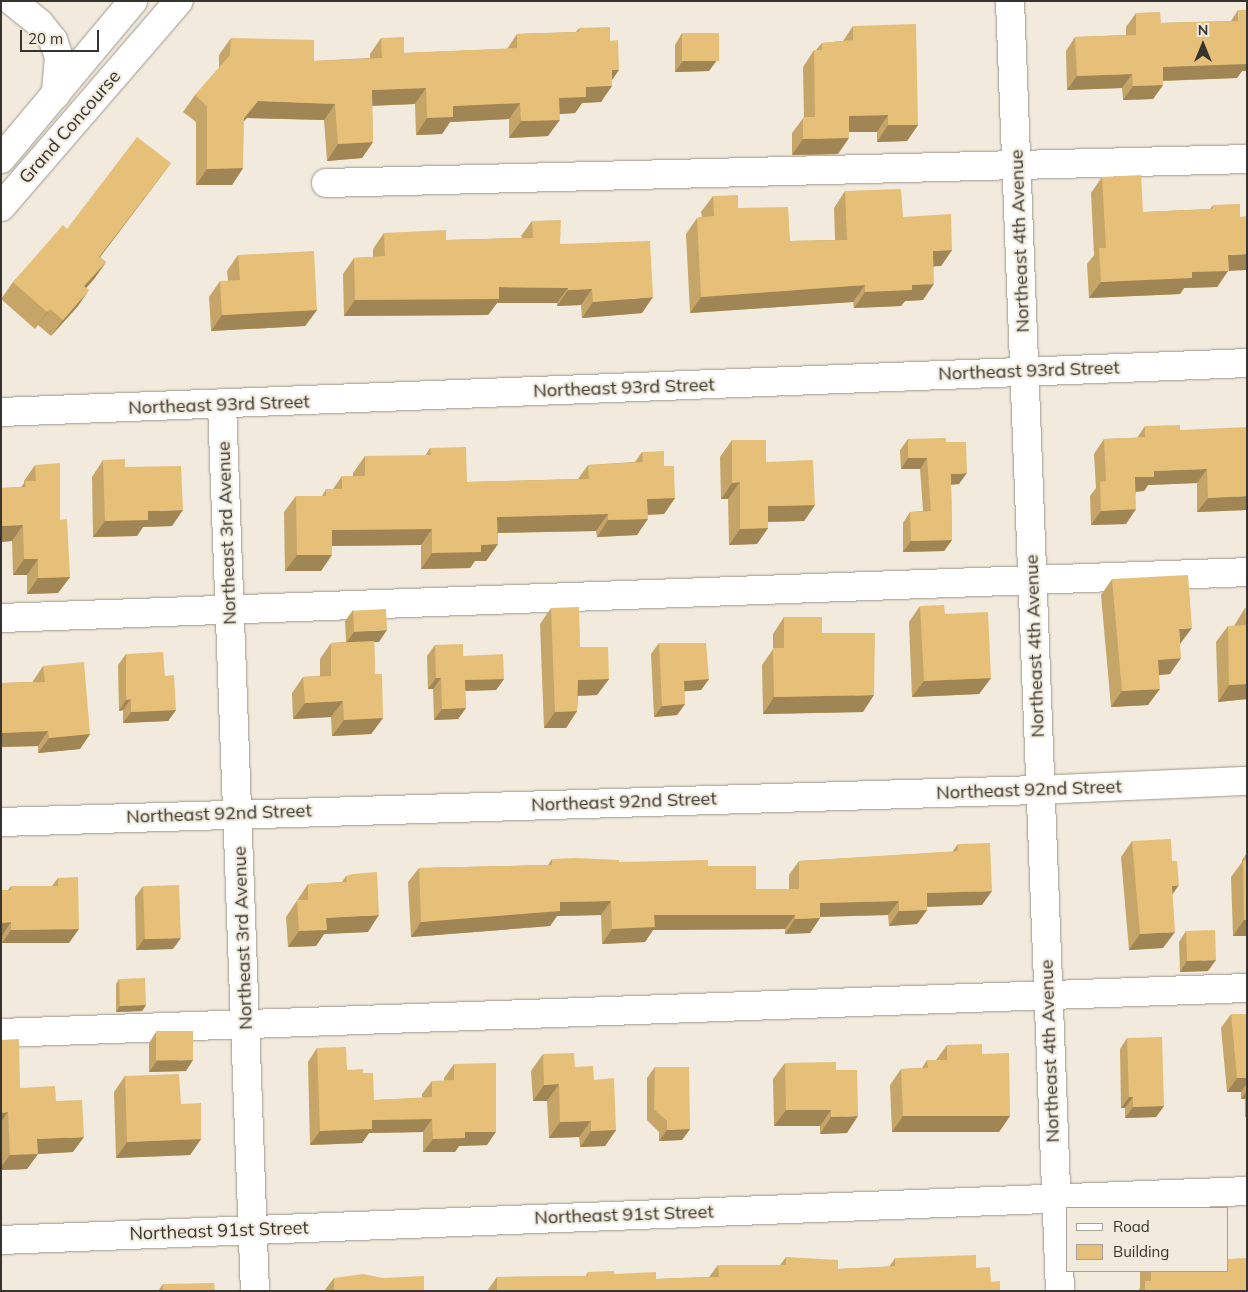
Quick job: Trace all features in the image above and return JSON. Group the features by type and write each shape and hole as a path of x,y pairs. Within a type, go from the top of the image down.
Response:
{"street":[{"path":"12,1 40,24 53,40 59,57 56,94"},
{"name":"Grand Concourse","path":"1,159 133,1"},
{"name":"Grand Concourse","path":"1,207 179,1"},
{"name":"Northeast 4th Avenue","path":"1010,1 1026,370 1039,790 1060,1291"},
{"path":"326,183 1247,159"},
{"name":"Northeast 93rd Street","path":"1,412 222,405 1026,370 1247,363"},
{"name":"Northeast 3rd Avenue","path":"222,405 256,1291"},
{"path":"1,618 230,608 1247,572"},
{"name":"Northeast 92nd Street","path":"1,822 239,813 1039,790 1247,781"},
{"path":"1,1033 1247,988"},
{"name":"Northeast 91st Street","path":"1,1240 1247,1191"}],"building":[{"path":"1238,10 1247,10 1247,64 1163,67 1163,85 1133,86 1132,74 1077,76 1075,37 1136,35 1136,13 1160,12 1161,23 1239,21"},
{"path":"916,24 918,125 888,125 888,115 849,116 849,138 803,139 803,117 815,117 814,50 822,50 822,43 853,40 853,26"},
{"path":"610,27 610,41 618,40 619,70 612,70 612,86 586,87 586,97 559,98 560,120 521,121 520,103 453,106 453,117 427,118 426,88 372,90 373,142 338,144 335,104 258,101 244,118 243,168 207,169 207,106 195,95 230,55 231,38 314,40 314,61 382,58 381,38 404,37 404,53 517,48 517,34 579,32 579,28"},
{"path":"682,33 719,33 719,61 682,61"},
{"path":"137,137 171,163 99,257 106,262 84,286 89,290 63,320 50,309 47,312 13,282 63,225 67,229"},
{"path":"1141,175 1143,212 1213,209 1213,205 1240,204 1240,217 1247,216 1247,254 1228,255 1229,271 1192,272 1192,278 1101,282 1099,248 1106,248 1102,177"},
{"path":"901,189 903,217 951,214 952,250 933,251 934,284 912,285 912,290 865,292 865,285 701,297 697,218 714,216 713,196 738,195 738,208 788,207 790,241 847,240 845,191"},
{"path":"561,220 560,244 650,241 653,297 593,302 592,289 568,290 568,288 499,287 499,299 355,300 354,258 385,256 384,233 446,230 446,240 533,238 532,221"},
{"path":"314,251 317,310 222,315 220,281 240,280 238,255"},
{"path":"1180,425 1180,430 1247,427 1247,496 1208,498 1207,469 1154,471 1154,477 1135,477 1136,509 1101,511 1100,482 1106,481 1104,439 1145,437 1145,426"},
{"path":"946,438 946,442 966,442 967,473 951,474 952,540 911,541 910,512 931,511 927,458 908,458 908,439"},
{"path":"732,440 766,440 766,462 813,460 815,505 768,506 768,528 740,529 740,482 732,483"},
{"path":"466,447 467,482 589,479 588,465 643,462 642,452 664,451 664,466 674,466 675,498 647,499 648,519 608,520 608,514 497,517 498,544 481,545 481,552 432,553 432,529 332,530 332,555 297,555 296,496 326,496 326,489 342,489 342,476 365,476 365,456 431,455 430,448"},
{"path":"125,459 125,467 181,466 183,510 148,511 148,520 105,521 103,460"},
{"path":"60,463 60,520 67,519 70,577 38,578 38,559 24,559 23,525 1,526 1,488 26,487 25,481 36,481 35,465"},
{"path":"1188,575 1192,628 1179,629 1181,658 1158,660 1160,689 1122,691 1112,579"},
{"path":"944,605 945,614 988,612 991,678 924,681 920,606"},
{"path":"579,607 580,647 608,647 609,679 578,680 577,711 555,712 551,608"},
{"path":"1245,608 1247,608 1247,684 1229,685 1228,626 1246,625"},
{"path":"386,609 387,630 354,632 353,611"},
{"path":"784,617 822,617 822,633 875,633 874,695 774,697 773,648 784,648"},
{"path":"374,641 375,674 382,674 383,718 344,720 343,701 305,703 303,677 331,676 331,643"},
{"path":"659,643 706,643 709,679 684,681 685,704 662,706"},
{"path":"463,644 463,656 503,654 504,679 465,680 466,708 442,709 441,678 436,678 435,645"},
{"path":"163,652 165,676 174,675 176,710 131,712 131,699 126,700 126,654"},
{"path":"84,662 90,734 49,738 48,731 1,733 1,683 45,682 43,666"},
{"path":"1171,839 1172,861 1177,861 1179,885 1172,886 1175,932 1140,934 1132,841"},
{"path":"990,843 992,891 927,893 927,910 899,911 899,901 820,903 820,918 795,919 795,915 654,915 655,927 612,929 611,901 560,902 560,911 421,922 419,868 552,865 552,859 576,858 619,860 619,862 708,860 708,866 756,866 756,889 799,889 799,861 958,851 958,844"},
{"path":"1247,860 1247,920 1244,920 1243,861"},
{"path":"377,872 379,915 326,918 327,930 299,931 297,900 308,900 308,884 347,882 346,876"},
{"path":"78,877 79,929 11,930 11,922 1,923 1,890 11,890 11,886 58,886 58,878"},
{"path":"179,885 181,938 145,939 143,886"},
{"path":"1215,930 1216,960 1187,961 1186,931"},
{"path":"145,978 146,1005 120,1006 119,979"},
{"path":"1231,1014 1247,1014 1247,1078 1237,1078"},
{"path":"156,1031 193,1031 193,1060 156,1060"},
{"path":"1162,1037 1164,1106 1133,1107 1133,1097 1129,1097 1127,1038"},
{"path":"19,1039 20,1088 55,1086 56,1101 82,1100 84,1137 37,1139 38,1154 10,1155 8,1112 1,1113 1,1040"},
{"path":"982,1044 982,1054 1009,1053 1010,1116 903,1116 901,1069 928,1068 927,1060 947,1060 947,1045"},
{"path":"346,1047 347,1070 363,1069 363,1073 373,1073 374,1100 432,1097 432,1081 454,1080 454,1064 496,1063 496,1132 465,1132 465,1138 433,1139 432,1119 372,1120 372,1129 320,1131 317,1048"},
{"path":"574,1053 575,1067 593,1066 594,1080 614,1078 616,1130 591,1131 591,1121 560,1122 559,1084 544,1085 543,1054"},
{"path":"836,1062 836,1070 857,1070 858,1116 831,1117 831,1110 786,1110 785,1063"},
{"path":"655,1067 689,1067 690,1129 667,1130 667,1121 654,1109"},
{"path":"179,1074 181,1104 201,1103 201,1139 127,1142 125,1076"},
{"path":"976,1255 976,1268 990,1267 991,1282 1000,1281 1000,1291 497,1291 497,1277 588,1276 588,1272 614,1271 614,1274 656,1272 656,1279 719,1277 718,1265 786,1265 786,1257 838,1260 838,1269 895,1266 895,1258"},
{"path":"1247,1258 1247,1291 1145,1291 1145,1281 1151,1281 1151,1272 1228,1272 1228,1259"},
{"path":"363,1274 383,1278 424,1276 424,1291 334,1291 334,1278"},
{"path":"214,1283 215,1291 163,1291 163,1284"}]}
